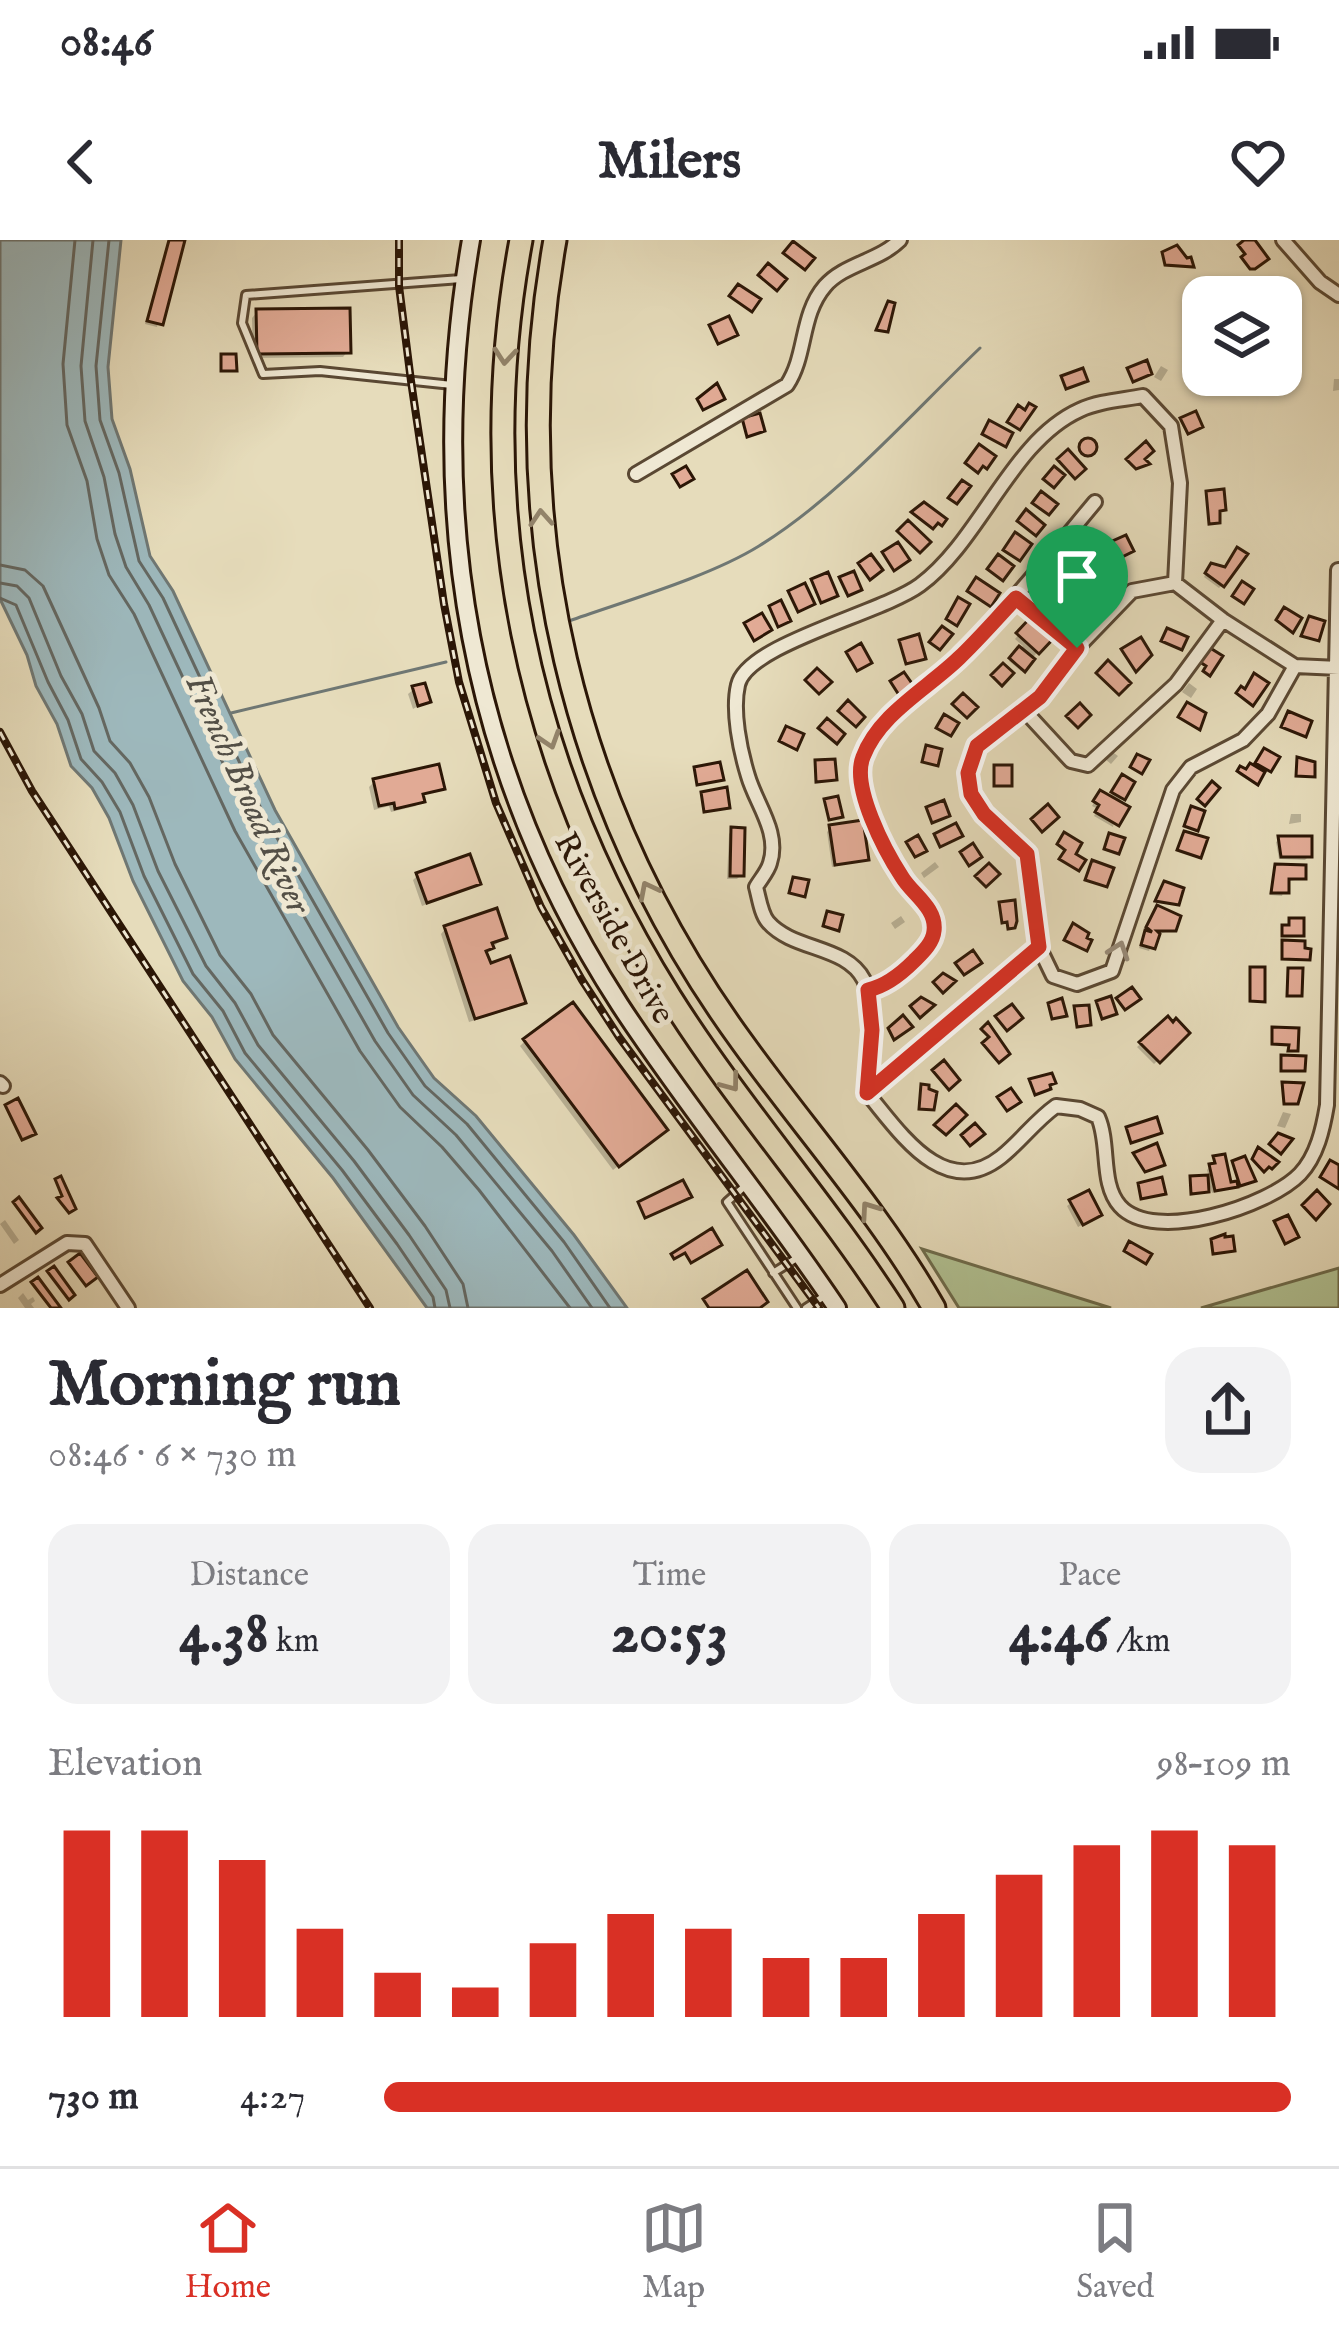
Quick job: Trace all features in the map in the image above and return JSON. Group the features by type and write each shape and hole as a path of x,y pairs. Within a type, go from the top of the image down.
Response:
{"highway":[{"path":"521,240 504,373 502,446 508,538 534,693 568,793 594,861 673,1001 893,1308"},
{"path":"556,240 542,320 538,379 536,452 542,538 569,687 601,783 627,848 702,984 853,1188 934,1308"}],"main road":[{"name":"Riverside Drive","path":"471,240 452,385 453,506 462,590 483,698 517,805 561,903 599,970 652,1052 832,1301"}],"street":[{"path":"636,474 787,385 794,375 803,327 822,289 834,277 887,253 900,240"},
{"path":"1283,240 1320,282 1339,295"},
{"path":"1175,583 1180,483 1171,426 1143,396 1095,405 1076,412 1034,445 984,513 916,588 873,611 783,644 746,669 738,683 738,724 748,776 769,822 771,861 756,887 765,920 793,940 850,964 862,975 872,1030 867,1093 922,1157 954,1172 1000,1159 1033,1122 1056,1106 1098,1117 1107,1138 1109,1186 1121,1208 1149,1222 1208,1217 1254,1205 1300,1174 1321,1139 1328,1106 1338,569"},
{"path":"868,990 885,984 913,963 932,939 934,925 926,905 903,880 868,809 861,761 884,725 957,660 1016,598 1095,502"},
{"path":"1295,666 1268,714 1243,740 1191,766 1173,790 1112,971 1077,984 1053,976 1039,947 1027,854 984,814 971,794 968,773 977,746 1040,697 1077,648 1132,591 1175,583 1295,666 1338,668"},
{"path":"1023,709 1071,761 1088,765 1176,684 1223,620"},
{"path":"867,1093 1039,947"},
{"path":"0,1286 67,1243 85,1244 128,1308"}],"lane":[{"path":"452,385 320,370 262,374 242,323 246,295 464,279"},
{"path":"1016,598 1077,648"},
{"path":"748,1183 727,1202 797,1308"},
{"path":"773,1273 801,1256"},
{"path":"806,1308 832,1301"}],"green space":[{"path":"922,1249 1111,1308 959,1308"},
{"path":"1339,1268 1339,1308 1201,1308"}],"water":[{"name":"French Broad River","path":"0,240 121,240 108,367 112,419 130,469 150,556 173,591 275,810 398,1027 434,1078 476,1116 574,1235 627,1308 427,1308 333,1178 235,1059 212,1017 183,981 133,881 109,818 92,788 71,766 0,599"}],"building":[{"path":"169,240 185,240 163,325 147,321"},
{"path":"1255,240 1269,259 1250,269 1238,245"},
{"path":"793,241 815,258 805,270 783,253"},
{"path":"1177,245 1191,257 1194,267 1165,265 1162,252"},
{"path":"768,263 787,279 777,291 758,275"},
{"path":"738,284 761,299 752,312 729,296"},
{"path":"888,301 895,303 888,332 876,330"},
{"path":"350,308 351,353 257,354 256,309"},
{"path":"729,316 738,335 718,344 709,325"},
{"path":"221,354 236,354 237,371 221,371"},
{"path":"1147,360 1152,374 1133,382 1127,368"},
{"path":"1083,368 1088,381 1066,389 1061,376"},
{"path":"717,383 725,399 703,410 697,399"},
{"path":"1029,403 1036,407 1020,430 1007,422 1018,405 1025,410"},
{"path":"1196,411 1203,427 1188,434 1180,418"},
{"path":"760,413 765,431 747,437 742,418"},
{"path":"989,420 1013,433 1006,447 982,434"},
{"path":"1088,438 1097,447 1088,456 1079,447"},
{"path":"1146,441 1154,451 1145,459 1150,464 1136,469 1126,459"},
{"path":"979,444 996,456 978,473 965,463"},
{"path":"1068,449 1086,469 1075,479 1057,459"},
{"path":"686,466 694,479 680,487 672,474"},
{"path":"1054,466 1065,475 1054,488 1043,479"},
{"path":"962,480 971,486 957,504 948,498"},
{"path":"1224,489 1226,510 1220,511 1220,523 1209,524 1206,491"},
{"path":"1041,491 1058,504 1049,515 1032,503"},
{"path":"924,502 947,519 942,526 938,523 933,529 911,512"},
{"path":"1026,509 1045,525 1036,536 1017,521"},
{"path":"908,520 931,542 920,553 897,531"},
{"path":"1015,532 1032,544 1020,561 1003,550"},
{"path":"1126,535 1134,551 1116,560 1108,543"},
{"path":"898,542 910,560 894,571 882,552"},
{"path":"1237,547 1248,554 1224,587 1205,573 1211,563 1225,567"},
{"path":"1099,552 1113,573 1096,585 1081,564"},
{"path":"871,554 883,570 870,580 858,563"},
{"path":"998,554 1014,566 1003,581 987,569"},
{"path":"1052,562 1087,587 1078,599 1043,574"},
{"path":"854,571 862,590 848,596 839,577"},
{"path":"828,572 838,596 821,603 811,579"},
{"path":"976,577 1000,593 991,607 967,591"},
{"path":"1242,581 1254,589 1244,604 1232,596"},
{"path":"805,583 815,604 798,612 788,591"},
{"path":"1048,588 1072,608 1060,622 1036,602"},
{"path":"958,597 970,604 957,626 946,619"},
{"path":"781,600 791,621 778,627 769,606"},
{"path":"1284,607 1302,618 1293,633 1276,620"},
{"path":"762,613 772,630 754,641 744,623"},
{"path":"1309,616 1325,621 1319,641 1301,636"},
{"path":"1030,618 1053,639 1039,654 1016,633"},
{"path":"942,626 953,634 940,650 929,642"},
{"path":"1167,628 1188,637 1182,650 1161,641"},
{"path":"919,634 926,659 906,664 899,640"},
{"path":"1141,637 1152,655 1136,672 1121,649"},
{"path":"861,643 872,663 857,671 846,652"},
{"path":"1019,646 1035,659 1025,672 1009,658"},
{"path":"1207,646 1223,656 1210,676 1197,660"},
{"path":"1108,660 1131,683 1119,695 1096,673"},
{"path":"1003,663 1014,673 1002,686 991,675"},
{"path":"817,668 832,682 819,694 805,680"},
{"path":"904,672 913,685 899,695 890,681"},
{"path":"1254,673 1269,683 1253,706 1236,693 1241,686 1245,689"},
{"path":"425,683 431,702 418,706 412,686"},
{"path":"963,693 978,707 967,718 952,704"},
{"path":"848,700 865,717 856,727 838,711"},
{"path":"1187,702 1206,713 1200,730 1178,717"},
{"path":"1080,703 1091,715 1078,728 1066,716"},
{"path":"1288,711 1312,721 1306,737 1281,727"},
{"path":"944,714 959,723 951,736 936,728"},
{"path":"827,718 845,734 837,744 818,728"},
{"path":"786,726 804,734 797,750 779,741"},
{"path":"926,745 942,749 938,766 922,762"},
{"path":"1264,748 1280,757 1271,772 1255,763"},
{"path":"1137,754 1150,760 1142,774 1130,767"},
{"path":"1297,757 1315,762 1315,777 1296,776"},
{"path":"835,759 837,780 816,782 815,760"},
{"path":"720,762 724,780 697,785 694,767"},
{"path":"1250,763 1265,772 1258,785 1237,771"},
{"path":"439,764 445,789 423,794 425,802 395,809 394,803 379,806 373,779"},
{"path":"994,765 1012,765 1012,786 994,786"},
{"path":"1122,774 1135,782 1125,800 1111,792"},
{"path":"1212,781 1220,788 1205,806 1197,799"},
{"path":"727,787 730,808 704,812 701,792"},
{"path":"1100,790 1130,807 1119,826 1095,812 1099,805 1093,801"},
{"path":"838,796 843,817 829,820 824,799"},
{"path":"944,800 950,816 932,823 926,807"},
{"path":"1048,804 1059,817 1042,832 1031,819"},
{"path":"1191,806 1205,811 1198,831 1184,826"},
{"path":"863,820 869,860 835,865 829,825"},
{"path":"956,823 963,836 940,847 934,834"},
{"path":"731,827 745,828 744,876 730,876"},
{"path":"1184,831 1208,838 1201,858 1177,850"},
{"path":"1064,832 1082,843 1076,854 1086,860 1079,871 1059,859 1065,850 1057,844"},
{"path":"1109,833 1125,838 1119,854 1104,849"},
{"path":"918,835 927,851 915,857 906,842"},
{"path":"1278,836 1312,836 1312,857 1281,857"},
{"path":"973,843 982,857 969,866 960,852"},
{"path":"470,854 481,884 427,903 416,873"},
{"path":"1092,860 1114,868 1107,887 1085,880"},
{"path":"989,863 1000,874 986,887 975,876"},
{"path":"1275,864 1306,865 1306,879 1289,879 1289,893 1271,893"},
{"path":"793,877 809,880 805,897 789,893"},
{"path":"1164,881 1184,888 1179,905 1155,901"},
{"path":"1015,900 1017,921 1015,928 1008,929 1007,922 1002,923 999,902"},
{"path":"1157,905 1181,916 1176,931 1157,931 1155,949 1141,945 1145,930 1152,932 1146,927"},
{"path":"497,908 507,938 492,943 494,948 486,951 491,963 510,956 526,1003 475,1019 444,926"},
{"path":"827,911 843,915 839,931 823,926"},
{"path":"1289,918 1304,918 1304,936 1282,936 1282,925 1289,925"},
{"path":"1073,923 1089,933 1087,938 1092,940 1087,951 1064,940"},
{"path":"1282,940 1305,941 1305,948 1311,949 1310,960 1282,959"},
{"path":"973,950 982,963 964,975 955,963"},
{"path":"1250,967 1265,967 1265,1002 1250,1001"},
{"path":"1288,968 1303,968 1302,996 1287,996"},
{"path":"943,973 956,981 943,993 933,982"},
{"path":"1132,987 1141,999 1125,1010 1116,998"},
{"path":"1111,996 1117,1014 1102,1019 1096,1001"},
{"path":"921,997 935,1005 920,1018 910,1006"},
{"path":"1062,998 1067,1016 1052,1019 1048,1003"},
{"path":"573,1002 668,1130 619,1167 523,1039"},
{"path":"1012,1004 1023,1018 1007,1031 995,1016"},
{"path":"1089,1005 1091,1025 1077,1027 1074,1006"},
{"path":"903,1015 913,1027 894,1040 888,1028"},
{"path":"1168,1016 1190,1033 1160,1063 1139,1042"},
{"path":"988,1022 1010,1054 999,1063 982,1043 989,1037 981,1029"},
{"path":"1272,1027 1299,1028 1298,1051 1272,1044"},
{"path":"1281,1055 1306,1056 1305,1071 1281,1071"},
{"path":"944,1060 960,1080 949,1090 932,1070"},
{"path":"1052,1073 1056,1083 1035,1095 1029,1079"},
{"path":"1282,1082 1304,1083 1298,1104 1284,1104"},
{"path":"921,1084 937,1092 934,1110 919,1109"},
{"path":"1011,1088 1021,1102 1007,1111 997,1097"},
{"path":"18,1098 36,1134 22,1140 5,1105"},
{"path":"956,1104 967,1115 946,1135 934,1125"},
{"path":"1157,1117 1162,1133 1131,1143 1126,1127"},
{"path":"975,1123 985,1134 970,1146 961,1135"},
{"path":"1278,1133 1293,1139 1281,1154 1269,1144"},
{"path":"1157,1143 1165,1165 1145,1172 1133,1153"},
{"path":"1258,1147 1279,1162 1272,1169 1264,1172 1252,1159"},
{"path":"1225,1154 1231,1182 1237,1181 1238,1187 1215,1191 1209,1164 1215,1163 1213,1156"},
{"path":"1245,1156 1256,1181 1240,1186 1232,1161"},
{"path":"1330,1160 1339,1165 1339,1189 1320,1177"},
{"path":"1208,1175 1209,1192 1191,1194 1190,1176"},
{"path":"61,1176 76,1209 69,1213 57,1198 62,1196 55,1179"},
{"path":"1162,1177 1166,1194 1141,1199 1138,1183"},
{"path":"683,1180 692,1197 645,1218 638,1202"},
{"path":"1089,1190 1102,1215 1083,1225 1069,1200"},
{"path":"1317,1190 1330,1204 1316,1220 1302,1205"},
{"path":"19,1197 42,1228 36,1233 13,1202"},
{"path":"1288,1215 1299,1237 1285,1244 1274,1221"},
{"path":"712,1228 722,1245 691,1263 685,1253 674,1259 671,1254"},
{"path":"1233,1236 1235,1251 1213,1254 1211,1239"},
{"path":"1129,1241 1152,1254 1146,1264 1124,1251"},
{"path":"80,1253 98,1277 86,1286 68,1262"},
{"path":"54,1266 75,1295 69,1300 47,1271"},
{"path":"747,1270 768,1302 760,1308 709,1308 703,1299"},
{"path":"38,1277 61,1308 51,1308 31,1282"}],"waterway":[{"path":"569,621 692,578 759,546 846,479 980,348"},
{"name":"French Broad River","path":"231,713 446,662"}],"railway":[{"path":"399,240 399,286 444,604 459,682 496,803 541,907 582,980 819,1308"},
{"path":"0,732 32,791 370,1308"}],"route":[{"path":"1016,598 1077,648 1040,697 977,746 968,773 971,794 984,814 1027,854 1039,947 867,1093 872,1030 868,990 885,984 913,963 932,939 934,925 926,905 903,880 868,809 860,775 864,753 900,708 957,660 1016,598"}]}
